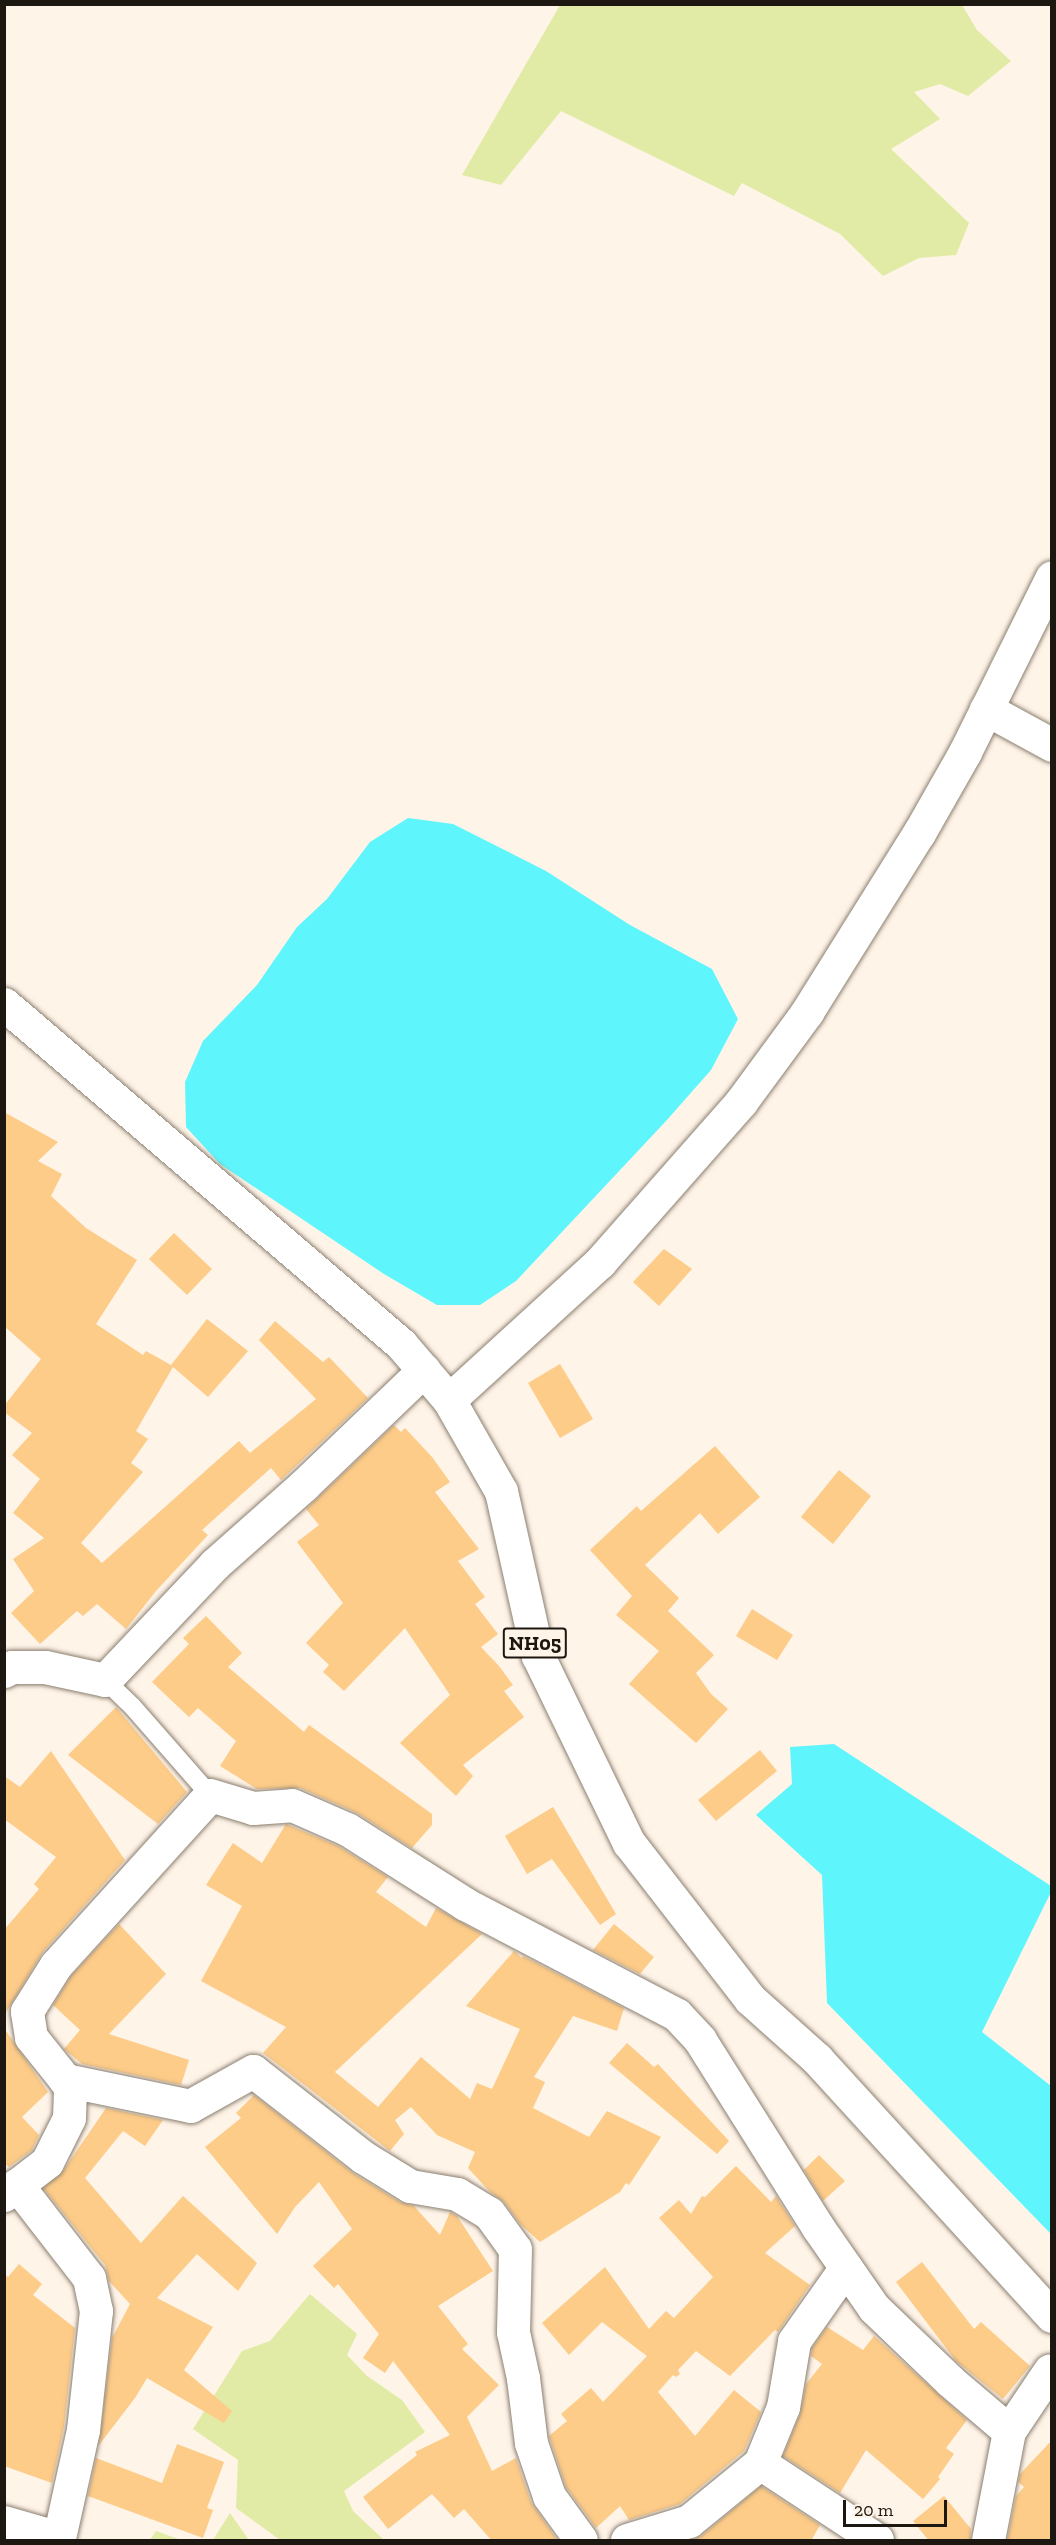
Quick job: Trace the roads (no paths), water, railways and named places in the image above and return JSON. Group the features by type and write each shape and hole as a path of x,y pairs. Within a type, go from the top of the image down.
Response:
{"street":[{"path":"449,1400 600,1262 741,1102 807,1012 913,843 965,752 1052,577"},
{"path":"986,709 1052,745"},
{"name":"NH05","path":"4,1004 401,1344 449,1400 501,1491 538,1656 628,1843 750,1999 818,2059 1052,2316"},
{"path":"4,1671 12,1667 45,1666 105,1680 215,1564 304,1485 424,1370"},
{"path":"4,2522 59,2539 83,2430 96,2311 89,2278 11,2190 46,2162 69,2118 70,2086 31,2037 27,2012 33,1998 56,1965 210,1795 253,1808 292,1805 347,1829 465,1904 677,2015 700,2040 874,2308 950,2381 1009,2431"},
{"path":"65,2080 190,2106 253,2071 363,2157 410,2186 457,2194 489,2213 515,2249 513,2332 523,2378 531,2443 549,2496 581,2541"},
{"path":"627,2541 689,2521 760,2463 783,2407 794,2341 846,2267"},
{"path":"988,2541 1009,2431 1050,2370"},
{"path":"760,2463 877,2541"}],"lane":[{"path":"105,1680 132,1706 210,1795"}],"water":[{"path":"408,818 453,824 546,871 630,925 712,969 738,1019 711,1070 666,1121 516,1281 480,1305 437,1305 384,1274 220,1164 186,1127 185,1082 203,1041 257,985 297,927 327,899 370,842"},
{"path":"834,1744 1051,1886 1051,1892 982,2032 1051,2086 1051,2234 827,2003 822,1875 756,1815 792,1784 790,1747"}]}
